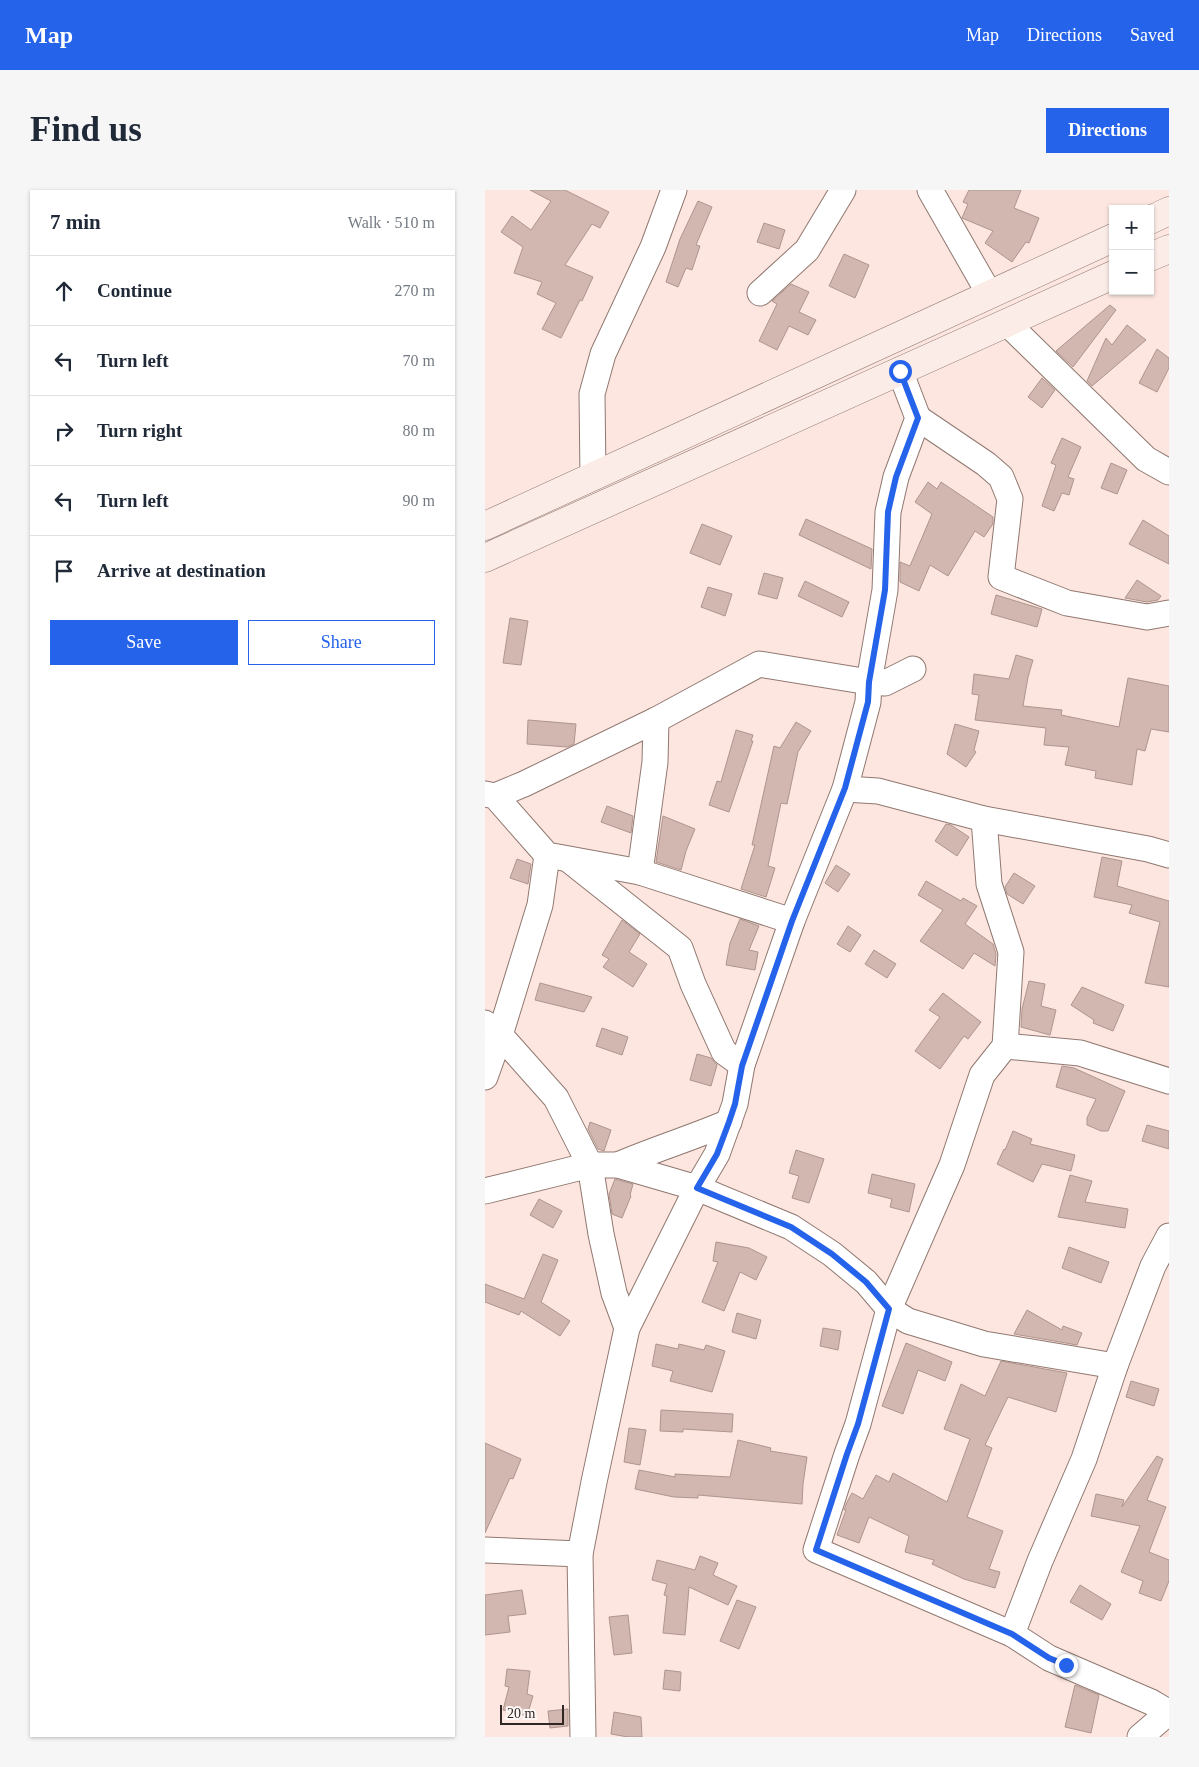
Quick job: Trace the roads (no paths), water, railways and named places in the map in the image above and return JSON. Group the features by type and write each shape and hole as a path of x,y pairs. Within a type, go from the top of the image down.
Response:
{"main road":[{"path":"1154,218 1169,212"},
{"path":"485,526 1109,240"},
{"path":"1154,255 1169,249"},
{"path":"485,558 1109,277"}],"street":[{"path":"593,477 592,394 603,354 653,247 674,190"},
{"path":"760,292 807,250 843,190"},
{"path":"930,190 989,295"},
{"path":"1007,323 1146,459 1169,472"},
{"path":"900,371 918,418 986,464 1001,477 1010,499 1001,577 1067,603 1147,617 1169,613"},
{"path":"583,1737 580,1554 627,1328 697,1188 717,1154 735,1104 742,1066 792,921 845,788 868,702 869,682 885,590 888,512 896,477 918,418"},
{"path":"742,1066 724,1052 693,984 680,948 556,856 490,795 524,784 656,720 759,664 885,683 913,669"},
{"path":"640,872 655,762 656,720"},
{"path":"845,788 878,791 984,818 1148,849 1169,855"},
{"path":"984,818 989,884 1011,952 1005,1046 982,1075 952,1166 889,1309 858,1424 816,1550 1012,1634 1049,1658 1151,1702 1169,1712 1140,1737"},
{"path":"556,856 640,872 792,921"},
{"path":"485,1077 493,1029 540,905 556,856"},
{"path":"493,1029 556,1098 590,1164 601,1234 615,1293 627,1328"},
{"path":"1005,1046 1080,1053 1169,1080"},
{"path":"618,1165 729,1122"},
{"path":"485,1191 590,1164 618,1165 697,1188 791,1227 832,1254 866,1282 889,1309 908,1321 984,1344 1115,1366"},
{"path":"1012,1634 1040,1561 1084,1459 1115,1366 1153,1266 1169,1236"},
{"path":"485,1550 580,1554"}]}
